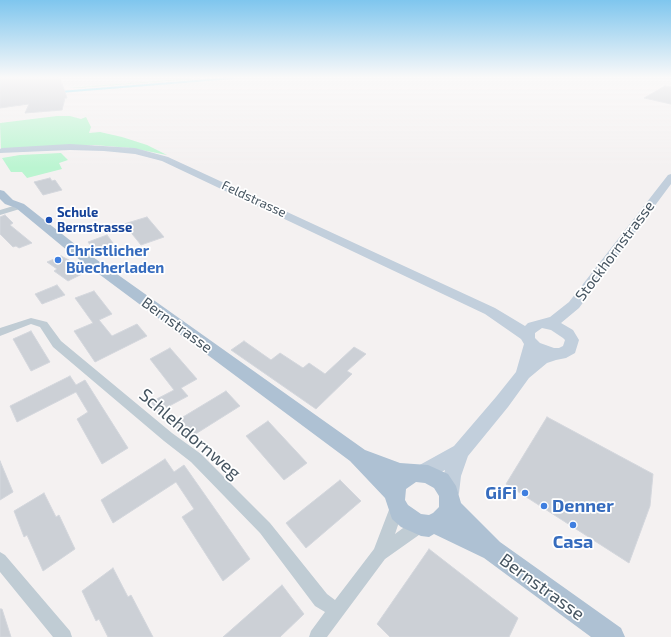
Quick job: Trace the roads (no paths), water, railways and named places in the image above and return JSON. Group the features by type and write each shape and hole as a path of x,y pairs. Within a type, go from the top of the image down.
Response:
{"main road":[{"name":"Feldstrasse","path":"2,151 99,147 125,150 160,157 193,171 490,311 519,329 529,340"},
{"name":"Stockhornstrasse","path":"541,324 555,320 574,305 671,177"},
{"path":"0,181 20,206"},
{"name":"Bernstrasse","path":"1,195 12,204 20,206 72,248 357,455 396,500"},
{"name":"Stockhornstrasse","path":"568,334 574,305"},
{"name":"Feldstrasse","path":"490,311 541,324"},
{"path":"460,452 400,481 396,500 404,516 409,520 429,525 446,517 450,500 452,476 460,452 502,402 523,374 542,359 554,354 566,352 570,349 572,340 568,334 558,328 541,324 530,329 523,374"},
{"path":"529,340 541,351 554,354"},
{"name":"Bernstrasse","path":"357,455 400,472 418,473"},
{"path":"418,473 437,478 444,485 450,500"},
{"name":"Bernstrasse","path":"450,500 492,550 612,637"},
{"name":"Bernstrasse","path":"429,525 492,550"}],"street":[{"path":"0,214 20,206"},
{"name":"Schlehdornweg","path":"0,332 31,321 43,324 57,344 168,437 196,458 265,528 322,600 338,611"},
{"path":"380,554 396,500"},
{"path":"317,637 380,554 412,530 429,525"},
{"path":"0,560 64,637"}],"place":[{"name":"Schule Bernstrasse","path":"49,220"},
{"name":"Christlicher Büecherladen","path":"58,260"},
{"name":"GiFi","path":"525,493"},
{"name":"Denner","path":"544,506"},
{"name":"Casa","path":"573,525"}]}
